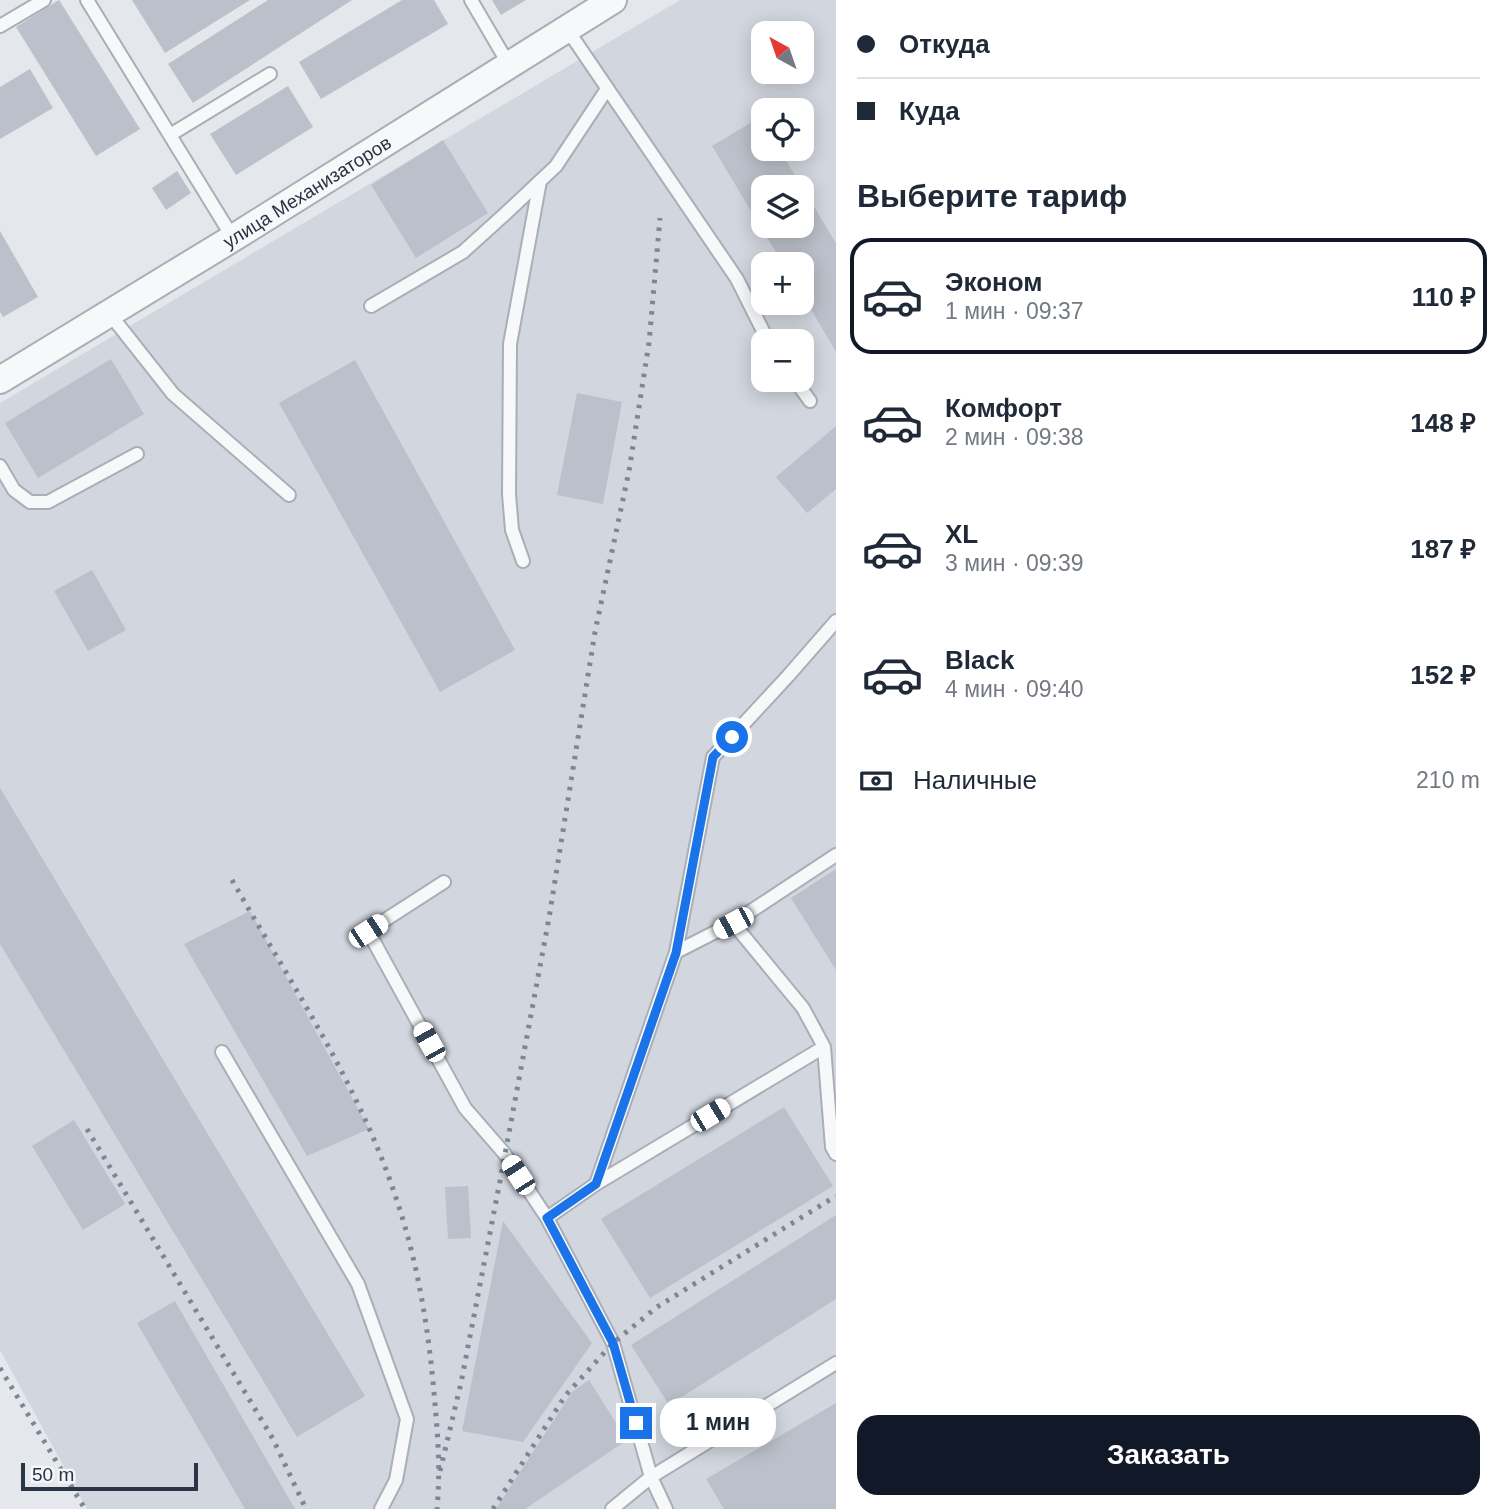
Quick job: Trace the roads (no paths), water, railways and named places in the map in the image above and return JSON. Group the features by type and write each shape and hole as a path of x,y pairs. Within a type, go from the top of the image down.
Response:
{"street":[{"name":"улица Механизаторов","path":"0,380 613,0"}],"lane":[{"path":"0,26 44,0"},
{"path":"87,0 233,238"},
{"path":"471,0 509,65"},
{"path":"567,29 737,279 762,329"},
{"path":"170,135 270,74"},
{"path":"371,306 463,252 556,166 607,89"},
{"path":"523,561 512,530 509,494 510,344 540,181"},
{"path":"109,313 173,394 289,495"},
{"path":"804,392 810,401"},
{"path":"0,466 14,491 30,502 48,502 137,454"},
{"path":"596,1184 676,953 713,757 836,621"},
{"path":"676,953 733,923 836,855"},
{"path":"444,882 368,931 465,1108 504,1153 547,1218 613,1343 651,1477 666,1509"},
{"path":"733,923 803,1008 824,1047 832,1147 836,1154"},
{"path":"547,1218 596,1184 824,1047"},
{"path":"222,1052 358,1284 407,1419 396,1480 381,1509"},
{"path":"612,1509 651,1477 836,1363"}],"railway":[{"path":"440,1471 461,1383 500,1181 549,918 595,632 629,471 649,343 660,218"},
{"path":"232,880 342,1073 380,1153 395,1195 415,1264 427,1335 438,1446 437,1509"},
{"path":"87,1129 273,1439 306,1509"},
{"path":"493,1509 565,1396 613,1343 657,1307 836,1196"},
{"path":"0,1368 85,1509"}]}
